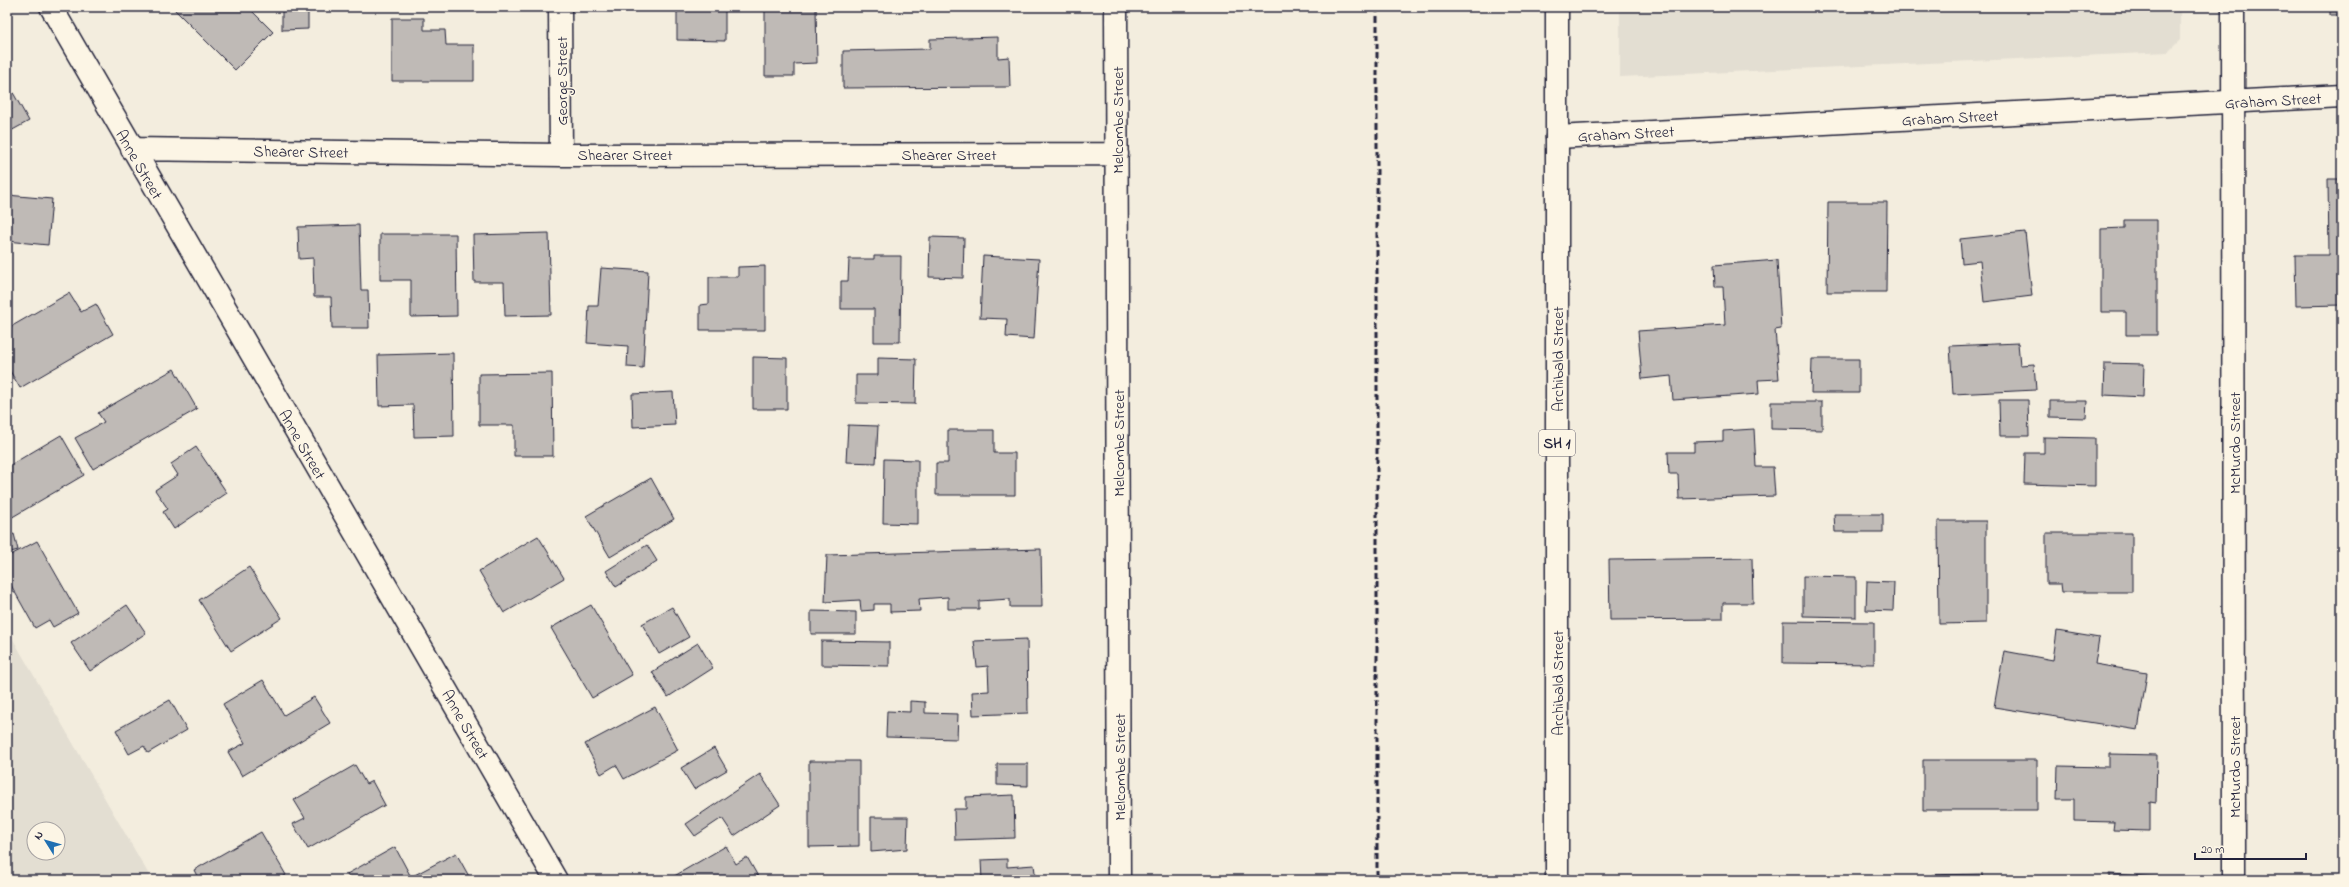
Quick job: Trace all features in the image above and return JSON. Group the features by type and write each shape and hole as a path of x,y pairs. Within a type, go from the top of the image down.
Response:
{"main road":[{"name":"Anne Street","path":"51,7 556,880"},
{"name":"George Street","path":"560,7 561,155"},
{"name":"Melcombe Street","path":"1116,7 1119,880"},
{"name":"Archibald Street","path":"1557,7 1557,880"},
{"name":"McMurdo Street","path":"2234,7 2234,880"},
{"name":"Graham Street","path":"1557,136 2342,96"},
{"name":"Shearer Street","path":"132,149 561,155 1117,154"}],"shaded area":[{"path":"1620,7 2180,7 2180,40 2168,52 1620,77"},
{"path":"7,629 152,880 7,880"}],"building":[{"path":"176,7 248,7 273,32 235,70 174,9"},
{"path":"282,7 308,7 308,29 282,30"},
{"path":"677,7 725,7 725,41 677,40"},
{"path":"765,7 816,7 817,63 794,64 794,76 765,76"},
{"path":"2330,7 2342,7 2342,15 2330,15"},
{"path":"392,18 424,18 424,30 445,30 446,45 474,45 474,81 392,81"},
{"path":"998,37 998,58 1009,57 1010,87 843,88 843,51 930,49 930,39"},
{"path":"7,82 29,121 7,133"},
{"path":"2328,179 2342,179 2342,305 2296,306 2295,255 2329,255"},
{"path":"7,195 52,199 48,245 7,241"},
{"path":"1828,202 1887,202 1886,292 1827,292"},
{"path":"2124,220 2157,220 2157,335 2126,335 2126,312 2101,312 2101,229 2124,228"},
{"path":"359,225 361,290 368,290 369,328 332,328 331,297 314,297 313,258 299,259 298,227"},
{"path":"2025,232 2032,296 1984,302 1980,261 1962,263 1960,239"},
{"path":"549,233 551,315 505,316 504,282 474,282 473,235"},
{"path":"380,234 456,234 457,316 411,317 411,280 380,280"},
{"path":"930,237 964,238 963,278 929,277"},
{"path":"874,256 901,256 900,342 874,342 874,309 841,309 841,281 848,281 849,259 874,259"},
{"path":"983,256 1039,259 1034,339 1006,337 1007,319 980,318"},
{"path":"1777,260 1781,329 1775,330 1779,379 1758,380 1759,394 1673,400 1671,376 1642,379 1638,331 1725,325 1723,287 1715,287 1714,265"},
{"path":"765,266 765,330 700,330 700,305 709,304 709,277 738,277 738,267"},
{"path":"601,268 648,271 643,368 627,367 628,346 587,343 589,306 598,306"},
{"path":"69,293 81,312 96,304 113,334 20,388 7,366 7,329"},
{"path":"2018,343 2020,365 2034,364 2036,390 1953,394 1950,346"},
{"path":"453,353 454,436 414,437 413,405 379,406 378,355"},
{"path":"753,357 787,358 787,409 753,409"},
{"path":"878,358 916,359 915,404 856,403 856,375 878,375"},
{"path":"1812,359 1859,359 1859,393 1811,393"},
{"path":"2105,363 2144,364 2143,397 2104,395"},
{"path":"174,369 197,409 93,469 75,438 104,422 98,413"},
{"path":"552,373 553,456 514,456 514,425 479,425 479,374"},
{"path":"673,392 675,425 633,427 632,394"},
{"path":"1999,400 2028,400 2029,436 2000,436"},
{"path":"2050,401 2087,401 2086,418 2050,417"},
{"path":"1771,402 1822,402 1822,430 1771,429"},
{"path":"848,425 878,426 876,463 846,462"},
{"path":"1754,429 1756,467 1773,467 1775,496 1679,499 1678,474 1669,474 1668,452 1694,452 1694,442 1723,441 1723,431"},
{"path":"948,430 994,430 994,453 1015,453 1015,495 936,495 936,463 948,463"},
{"path":"61,435 84,475 9,519 7,467"},
{"path":"2044,437 2095,438 2095,486 2024,484 2025,453 2044,453"},
{"path":"196,447 227,493 174,529 163,512 168,509 155,490 178,475 171,464"},
{"path":"884,459 918,460 918,524 883,523"},
{"path":"651,478 674,519 610,557 586,516"},
{"path":"1834,514 1883,514 1883,532 1835,532"},
{"path":"1938,521 1986,521 1986,623 1939,624"},
{"path":"2046,533 2132,533 2132,592 2062,592 2061,584 2046,584"},
{"path":"14,534 18,550 7,553 7,536"},
{"path":"538,536 564,578 504,613 479,571"},
{"path":"37,541 78,613 53,627 49,620 35,628 7,578 7,557"},
{"path":"647,545 657,561 616,587 606,571"},
{"path":"1041,549 1042,607 1010,607 1010,599 979,601 979,609 948,609 948,597 919,599 920,611 890,612 890,604 874,604 874,610 861,611 860,600 825,602 827,555"},
{"path":"1752,558 1753,603 1723,603 1723,619 1610,620 1609,560"},
{"path":"249,567 282,618 231,651 199,600"},
{"path":"1803,576 1856,577 1856,617 1803,616"},
{"path":"1867,581 1894,582 1893,611 1866,610"},
{"path":"127,605 146,633 90,671 71,643"},
{"path":"591,605 632,675 592,698 551,628"},
{"path":"672,607 689,637 659,654 642,624"},
{"path":"811,611 856,612 856,634 811,634"},
{"path":"1783,621 1874,622 1874,664 1783,663"},
{"path":"2057,631 2099,638 2095,664 2147,673 2138,730 1994,707 2004,651 2053,660"},
{"path":"1027,639 1028,713 973,715 972,692 989,691 988,666 977,667 974,641"},
{"path":"821,641 889,642 889,666 821,665"},
{"path":"698,643 713,668 668,697 652,672"},
{"path":"263,680 284,715 314,697 330,723 242,776 228,752 245,743 223,704"},
{"path":"170,700 187,730 148,753 144,746 129,754 116,730"},
{"path":"910,701 925,702 925,713 958,714 957,739 886,737 887,711 910,712"},
{"path":"655,707 678,750 624,779 616,765 601,774 585,744"},
{"path":"714,748 727,770 694,789 681,768"},
{"path":"2109,754 2157,755 2156,802 2150,801 2150,831 2113,830 2114,822 2074,821 2074,799 2057,799 2058,766 2109,767"},
{"path":"1923,760 2037,760 2037,810 1923,810"},
{"path":"809,761 859,761 859,846 809,847"},
{"path":"997,764 1028,764 1028,786 997,785"},
{"path":"355,765 366,784 372,781 385,805 308,849 293,824 305,818 294,800"},
{"path":"760,774 780,805 734,836 722,818 695,836 686,824"},
{"path":"1014,795 1015,838 955,840 954,809 966,809 966,797"},
{"path":"871,817 908,817 907,849 871,852"},
{"path":"261,832 286,875 277,880 199,880 194,870"},
{"path":"726,846 736,864 747,857 760,880 672,880 671,878"},
{"path":"395,847 411,877 456,853 471,880 350,880 347,874"},
{"path":"1007,859 1007,867 1034,865 1036,880 982,880 981,860"},
{"path":"1983,874 1984,880 1932,880 1932,875"},
{"path":"2109,874 2159,877 2159,880 2109,880"}],"railway":[{"path":"1377,7 1377,880"}]}
